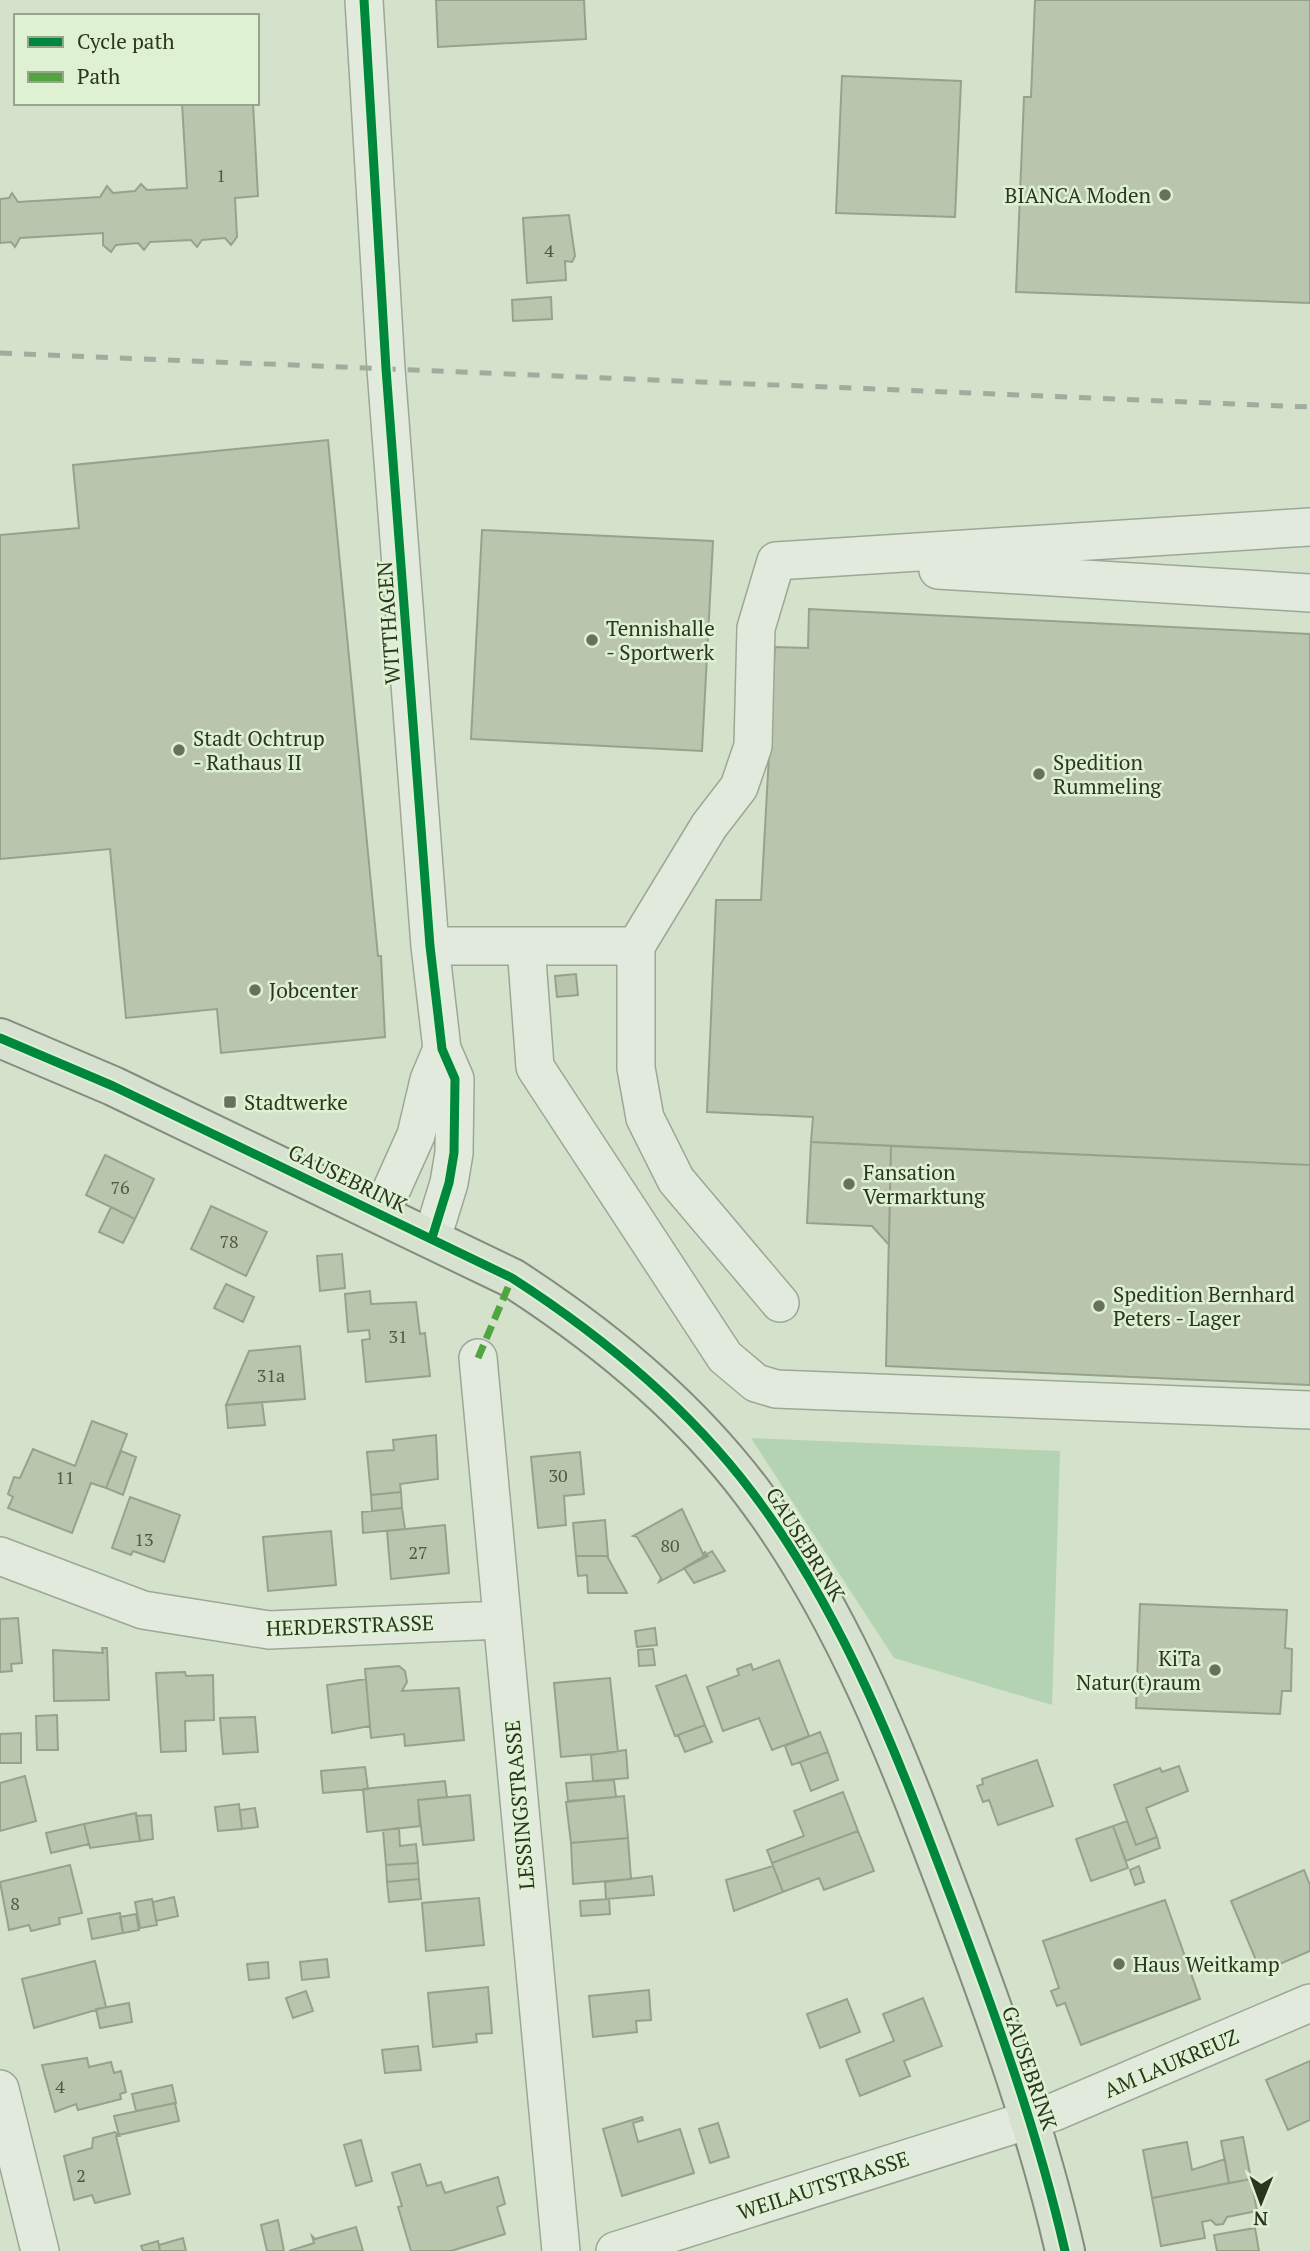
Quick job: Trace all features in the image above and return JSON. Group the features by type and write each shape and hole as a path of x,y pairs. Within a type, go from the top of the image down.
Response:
{"main road":[{"name":"GAUSEBRINK","path":"0,1038 113,1086 512,1278 570,1315 635,1367 714,1447 751,1491 784,1538 831,1616 899,1762 1031,2119 1065,2251"}],"street":[{"name":"WITTHAGEN","path":"364,0 386,369 430,946 442,1049 455,1079 454,1153 449,1183 432,1238"},
{"path":"776,561 1310,527"},
{"path":"776,561 1310,593"},
{"path":"776,561 756,628 753,746 739,787 709,827 636,946 636,1068 645,1118 676,1180 779,1303"},
{"path":"430,946 636,946"},
{"path":"526,946 535,1067 725,1357 756,1383 776,1389 1310,1410"},
{"name":"WITTHAGEN","path":"381,1213 416,1135 429,1080 442,1049"},
{"name":"LESSINGSTRASSE","path":"478,1358 561,2251"},
{"name":"HERDERSTRASSE","path":"0,1556 143,1610 269,1630 501,1620"},
{"name":"AM LAUKREUZ","path":"1031,2119 1105,2092 1310,2003"},
{"path":"0,2090 40,2251"},
{"name":"WEILAUTSTRASSE","path":"615,2251 1031,2119"}],"green space":[{"path":"751,1438 1060,1451 1052,1705 894,1658"}],"building":[{"path":"436,0 584,0 586,39 438,47"},
{"name":"BIANCA Moden","path":"1035,0 1310,0 1310,303 1016,292 1024,97 1031,97"},
{"path":"842,76 961,81 955,217 836,213"},
{"path":"182,105 253,105 258,196 235,198 237,237 231,245 225,238 202,240 197,247 191,240 150,242 144,250 138,243 116,245 111,252 103,245 103,233 20,238 15,247 11,242 0,243 0,199 9,198 12,193 18,202 100,197 107,186 113,193 135,191 141,184 147,190 187,188"},
{"path":"569,215 575,256 572,262 565,261 566,280 527,283 523,218"},
{"path":"551,297 552,319 513,321 512,300"},
{"name":"Stadt Ochtrup - Rathaus II","path":"328,440 378,956 381,956 385,1037 221,1053 217,1009 126,1018 110,849 0,859 0,535 79,528 73,465"},
{"name":"Tennishalle - Sportwerk","path":"482,530 713,541 702,751 471,739"},
{"name":"Spedition Rummeling","path":"809,609 1310,634 1310,1165 811,1142 813,1117 707,1112 716,900 761,900 775,647 808,648"},
{"path":"576,974 578,995 557,997 555,976"},
{"name":"Fansation Vermarktung","path":"811,1142 891,1146 889,1245 872,1226 807,1223"},
{"name":"Spedition Bernhard Peters - Lager","path":"891,1146 1310,1165 1310,1385 886,1366"},
{"path":"105,1155 154,1179 135,1219 86,1195"},
{"path":"211,1206 267,1232 246,1276 191,1249"},
{"path":"111,1207 135,1219 123,1243 99,1232"},
{"path":"342,1254 345,1288 320,1291 317,1256"},
{"path":"226,1284 254,1297 243,1322 214,1308"},
{"path":"370,1291 371,1304 416,1302 420,1334 425,1333 430,1376 366,1382 362,1340 370,1339 369,1330 348,1332 345,1294"},
{"path":"300,1346 305,1399 226,1405 249,1351"},
{"path":"262,1402 265,1425 228,1428 226,1405"},
{"path":"92,1421 127,1434 106,1488 91,1483 72,1533 8,1508 13,1497 8,1494 14,1477 20,1478 33,1449 75,1466"},
{"path":"436,1435 438,1479 400,1484 401,1492 371,1495 367,1452 394,1450 393,1440"},
{"path":"121,1451 136,1457 123,1495 106,1488"},
{"path":"580,1452 584,1494 564,1496 566,1525 538,1528 531,1457"},
{"path":"401,1492 402,1508 372,1511 371,1495"},
{"path":"130,1497 180,1515 164,1562 133,1551 131,1555 112,1548"},
{"path":"402,1508 405,1529 363,1533 362,1512"},
{"path":"682,1509 703,1554 705,1552 708,1556 659,1582 661,1578 637,1537 633,1536"},
{"path":"605,1520 608,1556 576,1556 573,1523"},
{"path":"445,1525 449,1573 391,1579 387,1531"},
{"path":"331,1531 336,1585 268,1591 263,1537"},
{"path":"712,1551 725,1571 694,1583 684,1568"},
{"path":"576,1556 607,1556 627,1593 588,1593 587,1575 578,1576"},
{"name":"KiTa Natur(t)raum","path":"1140,1604 1287,1610 1285,1648 1292,1649 1291,1691 1282,1691 1280,1714 1136,1708"},
{"path":"18,1618 22,1663 11,1664 12,1671 0,1672 0,1619"},
{"path":"655,1628 657,1645 637,1647 635,1631"},
{"path":"102,1648 107,1648 109,1700 54,1701 53,1650 103,1653"},
{"path":"653,1649 655,1665 639,1666 638,1650"},
{"path":"779,1660 809,1736 772,1750 759,1718 723,1731 707,1687 739,1675 737,1669 751,1664 753,1670"},
{"path":"399,1666 405,1671 407,1682 402,1691 459,1688 464,1740 405,1746 404,1734 371,1738 365,1669"},
{"path":"185,1672 186,1676 213,1675 214,1720 185,1721 186,1751 161,1752 156,1673"},
{"path":"686,1675 705,1725 675,1736 656,1686"},
{"path":"610,1678 618,1752 561,1757 554,1683"},
{"path":"366,1679 370,1726 332,1733 327,1685"},
{"path":"57,1715 58,1750 37,1750 36,1716"},
{"path":"255,1717 258,1752 223,1754 220,1718"},
{"path":"705,1725 712,1742 685,1752 678,1735"},
{"path":"820,1732 828,1752 792,1765 785,1746"},
{"path":"21,1733 21,1763 0,1763 0,1734"},
{"path":"626,1750 628,1778 593,1781 591,1755"},
{"path":"828,1752 838,1780 811,1791 800,1762"},
{"path":"1037,1760 1053,1806 998,1825 989,1800 983,1802 977,1786 983,1784 982,1779"},
{"path":"1179,1766 1188,1791 1146,1808 1157,1837 1136,1845 1114,1785 1160,1768 1162,1772"},
{"path":"365,1767 368,1789 323,1793 321,1771"},
{"path":"25,1776 36,1821 0,1831 0,1783"},
{"path":"614,1780 616,1797 568,1801 566,1783"},
{"path":"445,1781 447,1797 418,1800 420,1826 367,1832 363,1789"},
{"path":"843,1792 858,1831 772,1863 767,1850 804,1836 794,1811"},
{"path":"470,1795 474,1840 423,1845 418,1800"},
{"path":"624,1796 628,1838 571,1843 566,1802"},
{"path":"239,1804 242,1829 218,1831 215,1807"},
{"path":"255,1808 258,1827 242,1829 240,1810"},
{"path":"136,1813 140,1841 90,1848 84,1824"},
{"path":"151,1815 153,1839 140,1841 136,1816"},
{"path":"1127,1821 1136,1845 1157,1837 1160,1848 1126,1861 1113,1826"},
{"path":"84,1824 89,1844 51,1853 46,1833"},
{"path":"1113,1826 1128,1868 1091,1881 1076,1839"},
{"path":"399,1828 400,1846 416,1844 418,1863 386,1865 383,1830"},
{"path":"858,1831 874,1871 824,1890 819,1878 783,1892 772,1863"},
{"path":"628,1838 631,1879 573,1884 571,1843"},
{"path":"418,1863 419,1879 387,1882 386,1865"},
{"path":"70,1865 82,1913 59,1918 60,1924 31,1931 29,1925 9,1930 0,1882"},
{"path":"773,1866 783,1892 734,1911 726,1880"},
{"path":"1139,1866 1144,1882 1135,1885 1130,1870"},
{"path":"1304,1870 1310,1885 1310,1951 1261,1972 1231,1901"},
{"path":"652,1876 654,1895 606,1899 605,1882"},
{"path":"419,1879 421,1899 389,1902 387,1882"},
{"path":"174,1897 178,1916 156,1921 153,1902"},
{"path":"479,1898 484,1945 426,1951 422,1903"},
{"path":"152,1899 157,1925 140,1928 135,1902"},
{"path":"609,1899 610,1914 581,1916 580,1901"},
{"name":"Haus Weitkamp","path":"1165,1900 1200,1999 1081,2045 1065,2003 1057,2006 1051,1991 1059,1988 1043,1941"},
{"path":"120,1913 123,1933 92,1939 88,1919"},
{"path":"136,1914 139,1930 123,1933 120,1917"},
{"path":"327,1959 329,1977 302,1980 300,1962"},
{"path":"95,1961 106,2007 34,2028 22,1979"},
{"path":"268,1962 269,1978 249,1980 247,1964"},
{"path":"488,1987 492,2033 476,2034 477,2042 433,2047 428,1993"},
{"path":"649,1990 651,2020 636,2021 637,2032 593,2037 589,1996"},
{"path":"306,1991 313,2011 293,2018 286,1998"},
{"path":"923,1998 942,2046 904,2061 910,2076 860,2096 846,2060 894,2041 883,2014"},
{"path":"847,1999 860,2032 820,2048 807,2014"},
{"path":"129,2003 132,2022 100,2028 96,2009"},
{"path":"418,2046 421,2070 385,2073 382,2050"},
{"path":"87,2058 89,2067 111,2062 114,2073 121,2071 126,2092 120,2094 121,2099 78,2110 76,2104 55,2112 42,2065"},
{"path":"1310,2061 1310,2120 1288,2130 1266,2080"},
{"path":"172,2085 176,2103 136,2111 132,2094"},
{"path":"175,2103 179,2121 119,2135 114,2116"},
{"path":"642,2117 643,2120 633,2123 638,2142 680,2129 694,2173 622,2196 603,2129"},
{"path":"718,2123 729,2157 710,2163 699,2129"},
{"path":"115,2132 119,2136 116,2136 130,2194 95,2203 92,2195 74,2200 64,2156 92,2148 93,2138"},
{"path":"1243,2137 1251,2179 1229,2183 1221,2141"},
{"path":"361,2140 372,2181 356,2186 344,2145"},
{"path":"1187,2142 1192,2170 1225,2159 1229,2183 1152,2198 1143,2150"},
{"path":"420,2164 427,2186 441,2182 445,2193 498,2177 505,2204 497,2207 505,2234 451,2251 411,2251 398,2207 402,2206 392,2173"},
{"path":"1251,2179 1257,2211 1227,2217 1223,2224 1216,2225 1211,2220 1202,2222 1205,2238 1161,2246 1152,2198"},
{"path":"278,2220 284,2251 267,2251 261,2225"},
{"path":"356,2227 363,2251 289,2251 314,2243 312,2236 315,2239"},
{"path":"1255,2228 1259,2251 1217,2251 1214,2235"},
{"path":"183,2238 186,2251 160,2251 159,2245"},
{"path":"158,2241 160,2251 143,2251 141,2246"}],"railway":[{"path":"0,353 1310,407"}],"marked path":[{"path":"478,1358 512,1278"}],"cycle path":[{"path":"364,0 386,369 430,946 442,1049 455,1079 454,1153 449,1183 432,1238"},
{"path":"0,1038 113,1086 512,1278 578,1324 641,1374 700,1430 727,1460 785,1539 815,1588 843,1639 891,1744 934,1851 1001,2033 1042,2163 1065,2251"}],"place":[{"name":"BIANCA Moden","path":"1165,195"},
{"name":"Tennishalle - Sportwerk","path":"592,640"},
{"name":"Stadt Ochtrup - Rathaus II","path":"179,750"},
{"name":"Spedition Rummeling","path":"1039,774"},
{"name":"Jobcenter","path":"255,990"},
{"name":"Stadtwerke","path":"230,1102"},
{"name":"Fansation Vermarktung","path":"849,1184"},
{"name":"Spedition Bernhard Peters - Lager","path":"1099,1306"},
{"name":"KiTa Natur(t)raum","path":"1215,1670"},
{"name":"Haus Weitkamp","path":"1119,1964"}]}
